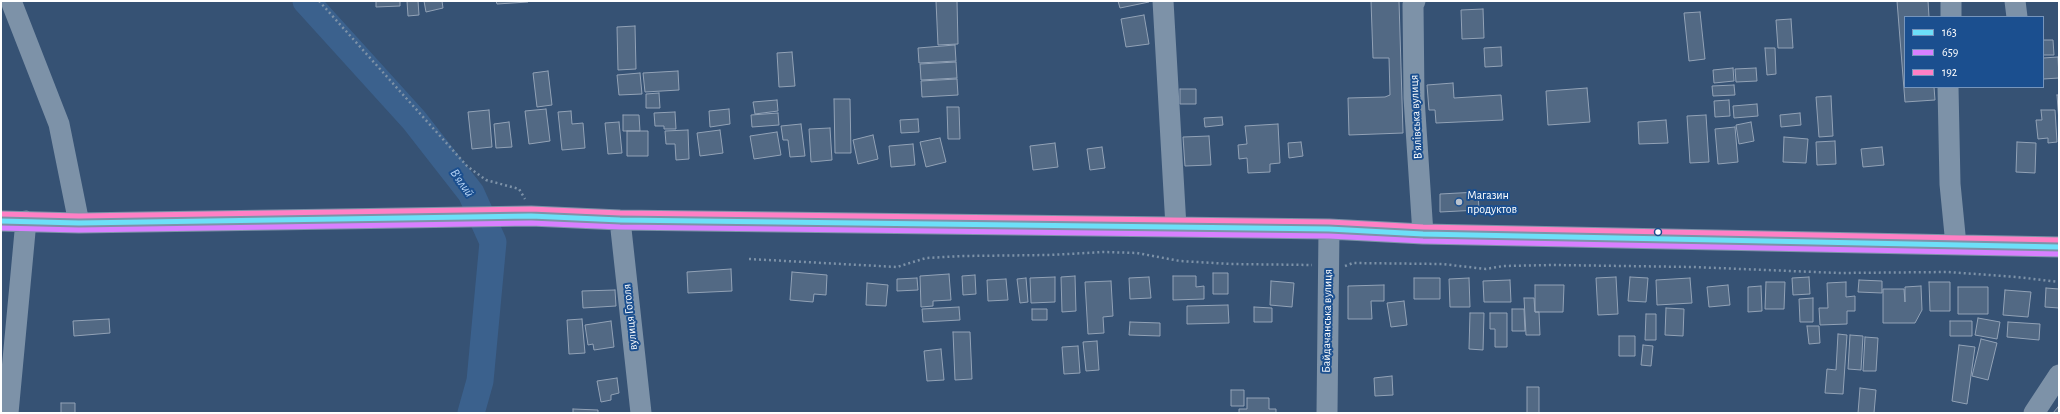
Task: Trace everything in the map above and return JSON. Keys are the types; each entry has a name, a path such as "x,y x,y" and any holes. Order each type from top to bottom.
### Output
{"street":[{"path":"11,1 59,124 79,223"},
{"path":"1163,1 1176,227"},
{"name":"В’ялівська вулиця","path":"1415,1 1413,5 1414,98 1423,234"},
{"path":"1951,1 1951,16"},
{"path":"2015,1 2016,16"},
{"path":"1948,88 1950,184 1956,245"},
{"path":"1,221 79,223 531,216 620,220 1329,229 1423,234 2059,247"},
{"name":"вулиця Гоголя","path":"620,220 641,413"},
{"path":"8,413 26,221"},
{"name":"Байдачанська вулиця","path":"1327,413 1329,229"},
{"path":"2034,413 2059,375"}],"path":[{"path":"319,1 467,166 486,180 519,189 531,216"},
{"path":"749,259 897,267 926,258 963,256 1050,256 1104,252 1137,253 1180,261 1223,264 1313,265 1328,270 1353,264 1442,264 1486,269 1503,266 1553,265 1693,267 1839,273 1948,272 2017,277 2059,282"}],"building":[{"path":"376,1 400,1 400,6 376,7"},
{"path":"407,1 418,1 419,15 408,16"},
{"path":"424,1 442,1 443,8 426,12"},
{"path":"496,1 528,1 528,2 497,4"},
{"path":"936,1 957,1 958,44 938,45"},
{"path":"1118,1 1148,1 1149,2 1120,8"},
{"path":"1371,1 1399,1 1403,133 1349,135 1348,98 1385,97 1390,95 1389,58 1373,58"},
{"path":"1897,1 1928,1 1929,16 1904,16 1904,88 1934,88 1935,100 1905,102"},
{"path":"1483,9 1484,38 1462,39 1461,10"},
{"path":"1700,12 1705,59 1689,61 1684,13"},
{"path":"1144,15 1149,44 1126,47 1121,19"},
{"path":"1791,19 1793,48 1778,48 1776,20"},
{"path":"635,26 636,69 618,70 617,27"},
{"path":"2044,40 2053,40 2054,55 2044,55"},
{"path":"955,45 956,61 919,63 918,48"},
{"path":"1501,47 1502,66 1485,67 1484,48"},
{"path":"1765,48 1775,48 1776,74 1767,75"},
{"path":"792,52 795,86 779,87 777,53"},
{"path":"2058,57 2059,78 2044,79 2044,58"},
{"path":"956,62 957,78 921,80 920,64"},
{"path":"1733,68 1734,81 1714,83 1713,70"},
{"path":"1756,68 1757,81 1736,82 1735,69"},
{"path":"548,71 552,105 537,107 533,73"},
{"path":"678,71 679,90 645,92 643,73"},
{"path":"640,73 642,94 619,95 617,75"},
{"path":"957,79 958,95 922,97 921,81"},
{"path":"1453,83 1454,98 1501,95 1503,120 1436,123 1435,110 1429,110 1427,85"},
{"path":"1734,85 1735,95 1713,96 1712,86"},
{"path":"1587,88 1590,122 1548,125 1546,91"},
{"path":"1180,89 1196,89 1196,104 1180,104"},
{"path":"659,93 660,108 646,108 646,94"},
{"path":"2057,95 2059,95 2059,122"},
{"path":"1831,96 1833,136 1819,137 1816,97"},
{"path":"834,99 850,99 851,153 835,153"},
{"path":"777,100 778,111 755,114 753,102"},
{"path":"1729,100 1730,116 1715,117 1714,101"},
{"path":"1757,104 1758,116 1734,118 1733,106"},
{"path":"947,107 959,107 960,139 948,139"},
{"path":"546,109 550,141 529,144 525,111"},
{"path":"729,109 730,124 710,127 709,111"},
{"path":"489,110 492,147 472,149 468,112"},
{"path":"2041,110 2055,110 2057,142 2048,143 2048,138 2038,139 2036,120 2042,120"},
{"path":"571,111 572,124 583,123 585,148 562,150 558,112"},
{"path":"675,112 676,129 664,129 664,126 655,126 654,113"},
{"path":"778,113 779,125 752,127 751,115"},
{"path":"1800,113 1801,125 1781,127 1780,115"},
{"path":"623,115 639,115 640,131 623,131"},
{"path":"1706,115 1709,162 1690,163 1687,116"},
{"path":"1222,117 1223,125 1205,127 1204,118"},
{"path":"918,119 919,132 901,133 900,120"},
{"path":"1666,120 1668,143 1639,144 1638,122"},
{"path":"509,122 512,147 496,148 494,124"},
{"path":"619,122 622,153 608,154 605,123"},
{"path":"1751,122 1754,141 1739,144 1736,125"},
{"path":"801,124 805,156 790,157 788,140 783,140 781,126"},
{"path":"1278,124 1280,163 1270,164 1270,172 1248,173 1247,158 1239,159 1238,145 1247,144 1245,126"},
{"path":"1735,127 1738,162 1718,164 1715,129"},
{"path":"830,128 832,160 811,162 809,129"},
{"path":"688,130 689,159 676,160 675,144 666,144 665,131"},
{"path":"720,130 723,153 700,156 697,133"},
{"path":"627,131 648,131 648,156 627,156"},
{"path":"777,132 781,155 754,159 750,136"},
{"path":"873,135 878,159 858,164 853,140"},
{"path":"1209,136 1211,165 1185,166 1183,137"},
{"path":"1784,137 1808,139 1806,163 1783,162"},
{"path":"940,138 946,162 926,167 920,142"},
{"path":"1835,141 1836,164 1817,165 1816,142"},
{"path":"1301,142 1303,156 1289,158 1288,143"},
{"path":"2017,142 2036,143 2035,173 2016,172"},
{"path":"1055,143 1058,167 1033,170 1030,146"},
{"path":"913,144 915,165 891,167 889,146"},
{"path":"1102,147 1105,168 1090,170 1087,149"},
{"path":"1882,147 1884,165 1863,167 1861,149"},
{"name":"Магазин продуктов","path":"1478,192 1479,210 1440,212 1440,194"},
{"path":"731,269 732,291 688,293 687,272"},
{"path":"792,272 827,275 826,295 814,294 813,302 790,300"},
{"path":"1213,273 1228,273 1228,294 1213,294"},
{"path":"949,274 951,300 933,301 933,306 921,307 920,276"},
{"path":"975,275 976,294 963,295 962,276"},
{"path":"1075,276 1076,311 1062,312 1061,277"},
{"path":"1173,276 1196,276 1196,287 1204,286 1204,299 1173,300"},
{"path":"1055,277 1055,302 1031,303 1030,278"},
{"path":"1149,277 1151,298 1130,299 1129,278"},
{"path":"1616,277 1618,314 1598,315 1596,278"},
{"path":"1630,277 1648,278 1646,302 1628,301"},
{"path":"1809,277 1810,294 1793,295 1792,278"},
{"path":"917,278 918,290 897,291 897,279"},
{"path":"1026,278 1028,302 1020,303 1017,279"},
{"path":"1414,278 1440,278 1440,299 1414,299"},
{"path":"1469,278 1470,307 1450,307 1449,279"},
{"path":"1690,278 1692,303 1657,305 1656,280"},
{"path":"1006,279 1008,300 988,301 987,280"},
{"path":"1510,280 1511,302 1484,302 1483,281"},
{"path":"1859,280 1882,281 1882,293 1858,292"},
{"path":"1111,281 1113,316 1103,317 1104,333 1088,334 1085,282"},
{"path":"1271,281 1294,283 1292,307 1270,305"},
{"path":"1766,282 1785,282 1784,309 1765,309"},
{"path":"1846,282 1846,297 1855,296 1855,311 1847,311 1847,324 1820,325 1819,308 1828,308 1827,283"},
{"path":"1929,282 1950,282 1950,311 1930,311"},
{"path":"867,283 888,285 886,306 866,305"},
{"path":"1384,285 1384,301 1371,301 1372,319 1348,319 1348,286"},
{"path":"1535,285 1564,285 1563,312 1535,312"},
{"path":"1728,285 1730,305 1709,307 1707,287"},
{"path":"1761,286 1762,311 1748,312 1748,287"},
{"path":"1921,286 1922,310 1915,323 1883,323 1883,289 1904,289 1905,302 1905,287"},
{"path":"1958,287 1988,287 1988,314 1958,314"},
{"path":"2046,288 2059,289 2059,308 2045,307"},
{"path":"615,290 616,306 583,308 582,291"},
{"path":"2005,290 2031,292 2028,317 2003,315"},
{"path":"1524,298 1534,298 1535,312 1539,312 1540,335 1526,335"},
{"path":"1813,298 1813,322 1800,322 1799,299"},
{"path":"1404,301 1407,325 1391,327 1387,303"},
{"path":"1228,305 1229,323 1187,324 1187,306"},
{"path":"959,307 960,320 923,322 922,309"},
{"path":"1254,307 1272,308 1272,322 1254,322"},
{"path":"1666,308 1684,309 1683,336 1665,335"},
{"path":"1032,309 1047,309 1047,320 1032,320"},
{"path":"1512,309 1524,309 1525,331 1512,331"},
{"path":"1470,313 1484,313 1483,350 1469,349"},
{"path":"1490,313 1507,313 1507,347 1495,347 1495,329 1490,329"},
{"path":"1646,314 1656,314 1656,340 1645,340"},
{"path":"1978,318 2000,322 1997,339 1975,335"},
{"path":"109,319 110,333 74,336 73,321"},
{"path":"582,319 585,353 569,354 567,320"},
{"path":"611,321 614,347 594,350 593,344 588,345 585,325"},
{"path":"1950,321 1972,321 1972,336 1950,336"},
{"path":"1130,322 1160,323 1160,336 1129,335"},
{"path":"2008,322 2040,324 2039,340 2007,337"},
{"path":"1807,326 1819,326 1820,343 1809,344"},
{"path":"953,332 970,332 972,379 955,380"},
{"path":"1838,334 1847,335 1843,394 1825,393 1827,369 1836,370"},
{"path":"1850,335 1863,336 1861,370 1848,369"},
{"path":"1619,336 1635,336 1635,356 1619,356"},
{"path":"1865,337 1878,338 1876,371 1863,371"},
{"path":"1981,339 1997,343 1988,380 1972,376"},
{"path":"1097,341 1099,370 1086,371 1083,342"},
{"path":"1643,345 1653,346 1651,366 1641,365"},
{"path":"1959,345 1975,347 1967,404 1952,401"},
{"path":"1078,346 1080,373 1064,374 1062,347"},
{"path":"941,349 944,380 927,381 924,351"},
{"path":"1392,376 1393,395 1375,396 1374,378"},
{"path":"617,378 619,393 611,395 611,400 601,402 597,381"},
{"path":"1527,387 1539,387 1539,413 1527,413"},
{"path":"1860,388 1876,390 1874,413 1858,413"},
{"path":"1231,390 1244,390 1244,406 1231,406"},
{"path":"1247,398 1269,398 1269,409 1276,409 1276,413 1239,413 1239,409 1247,409"},
{"path":"61,403 75,403 75,413 61,413"},
{"path":"2058,407 2059,413 2053,413"},
{"path":"573,409 598,410 598,413 573,413"}],"waterway":[{"name":"В'ялий","path":"306,1 414,120 471,193 493,242 480,381 471,413"}],"transit line":[{"name":"192","path":"1,214 79,216 531,209 620,213 1329,222 1423,227 2059,240"},
{"name":"163","path":"1,221 79,223 531,216 620,220 1329,229 1423,234 2059,247"},
{"name":"659","path":"1,228 79,230 531,223 620,227 1329,236 1423,241 2059,254"}],"place":[{"name":"Магазин продуктов","path":"1459,202"}]}
